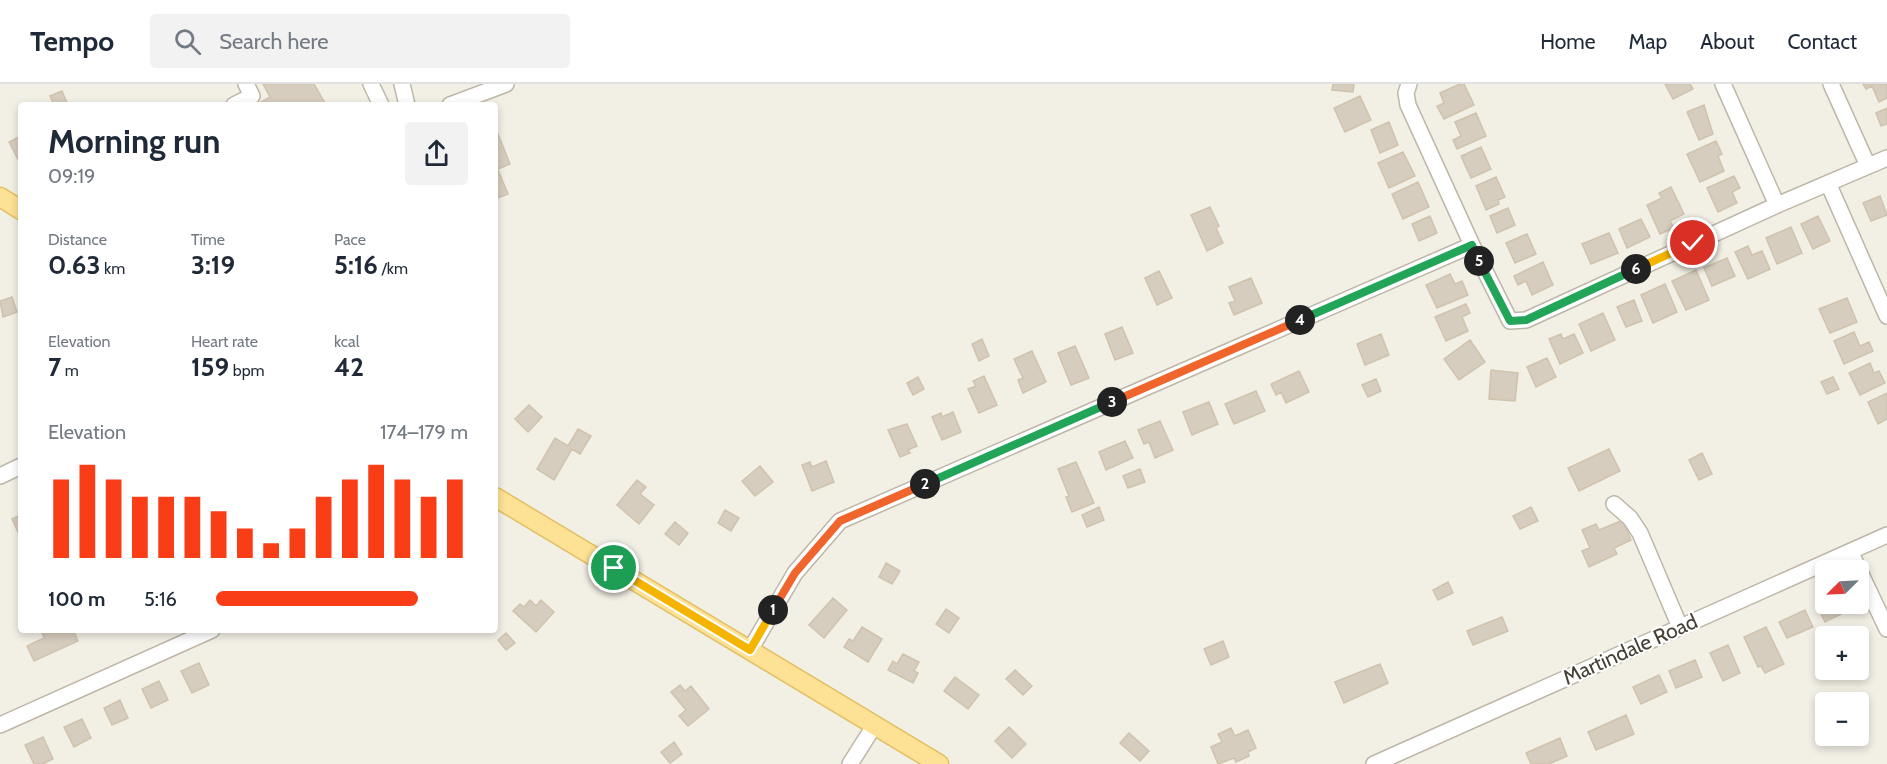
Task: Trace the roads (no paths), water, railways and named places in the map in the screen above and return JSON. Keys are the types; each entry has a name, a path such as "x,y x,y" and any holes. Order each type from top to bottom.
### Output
{"main road":[{"path":"0,198 18,208"},
{"path":"498,501 939,764"}],"street":[{"path":"240,102 252,96 246,84"},
{"path":"371,84 380,102"},
{"path":"402,84 406,102"},
{"path":"458,102 506,84"},
{"path":"1409,84 1406,93 1408,105 1472,245 1510,321 1526,320 1777,204 1887,158"},
{"path":"1723,84 1777,204"},
{"path":"1831,84 1868,166"},
{"path":"1828,183 1887,315"},
{"path":"750,650 795,573 840,521 1472,245"},
{"path":"0,476 18,467"},
{"path":"1614,504 1630,518 1640,533 1680,627"},
{"name":"Martindale Road","path":"1374,764 1887,535"},
{"path":"1851,553 1887,629"},
{"path":"0,725 205,633"},
{"path":"850,764 874,726"}]}
